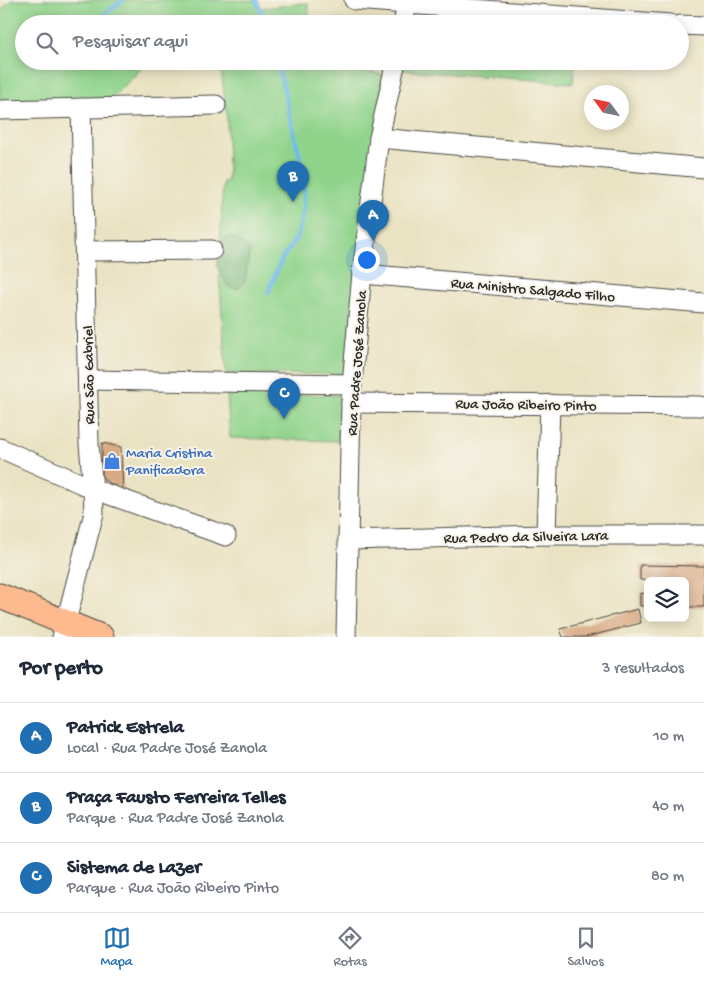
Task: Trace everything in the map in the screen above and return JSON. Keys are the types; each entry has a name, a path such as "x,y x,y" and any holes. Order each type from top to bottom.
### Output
{"main road":[{"path":"0,596 64,630 101,637"}],"street":[{"path":"354,0 552,15"},
{"path":"406,15 408,4"},
{"path":"689,25 704,26"},
{"name":"Rua Padre José Zanola","path":"346,637 351,394 362,273 379,138 394,70"},
{"path":"0,110 216,106"},
{"name":"Rua São Gabriel","path":"64,630 94,514 89,444 81,108"},
{"path":"379,138 704,168"},
{"path":"85,251 212,250"},
{"name":"Rua Ministro Salgado Filho","path":"362,273 704,303"},
{"name":"Rua João Ribeiro Pinto","path":"88,380 550,404 701,406"},
{"path":"546,535 550,404"},
{"path":"0,448 93,489 226,536"},
{"name":"Rua Pedro da Silveira Lara","path":"348,540 546,535 704,535"}],"green space":[{"path":"11,0 256,0 261,8 308,3 309,15 15,15 15,70 140,70 112,98 0,102 0,11"},
{"path":"221,70 359,70 384,75 345,372 341,374 226,374 219,272 223,182 228,181 227,118"},
{"path":"402,70 574,70 573,83"},
{"path":"229,235 250,249 245,282 238,289 228,287 217,265 223,241"},
{"path":"227,394 337,395 340,399 338,441 230,438"}],"building":[{"name":"Maria Cristina Panificadora","path":"102,443 121,447 123,490 105,480 102,476"},
{"path":"640,565 704,566 704,607 689,607 689,577 644,577 644,580 640,580"},
{"path":"640,593 644,594 644,606 640,606"},
{"path":"638,609 641,623 586,637 563,637 560,629"}],"waterway":[{"path":"104,15 123,0"},
{"path":"256,0 263,15"},
{"path":"268,292 282,259 297,237 304,209 304,172 279,70"}],"place":[{"name":"Praça Fausto Ferreira Telles","path":"293,202"},
{"name":"Patrick Estrela","path":"373,241"},
{"name":"Sistema de Lazer","path":"284,419"},
{"name":"Maria Cristina Panificadora","path":"112,461"}]}
